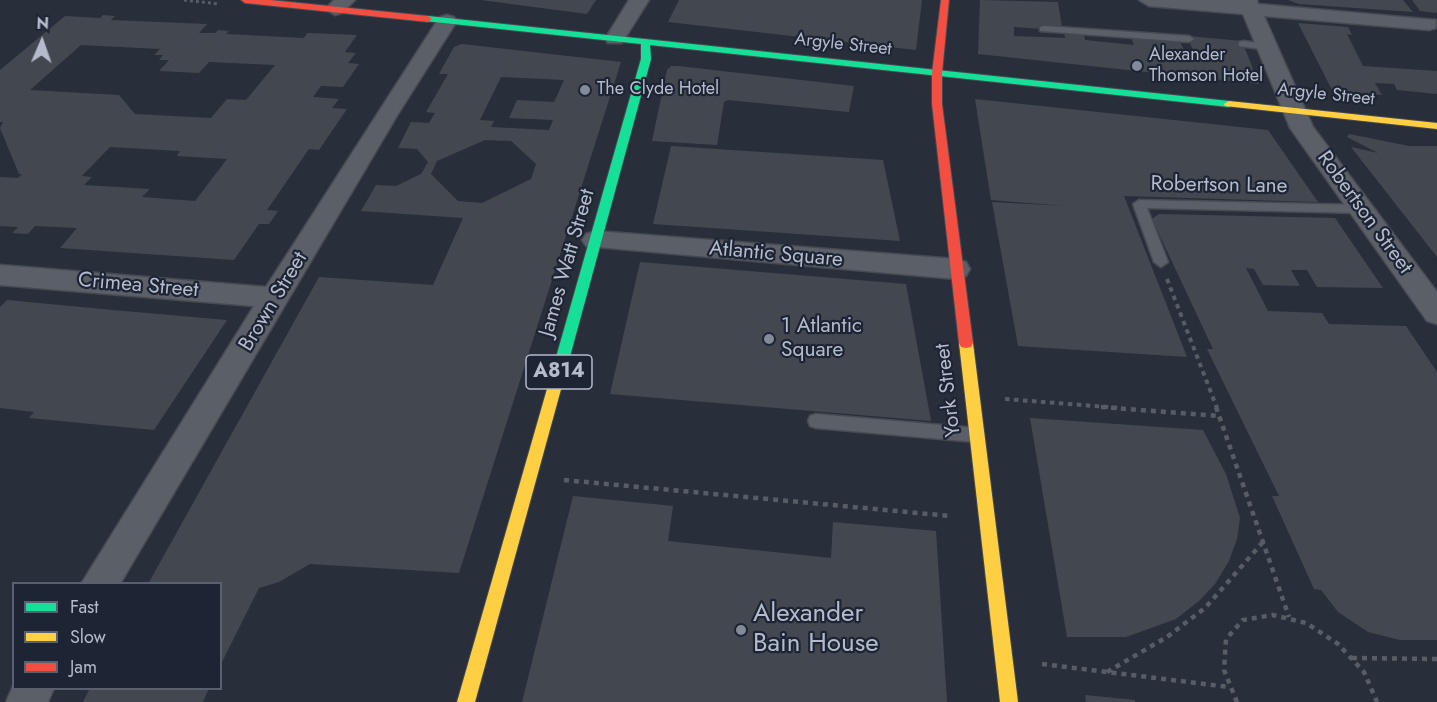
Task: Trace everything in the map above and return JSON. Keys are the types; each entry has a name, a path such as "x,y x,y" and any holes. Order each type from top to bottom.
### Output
{"street":[{"name":"Argyle Street","path":"245,0 340,5 447,21 1437,126"},
{"path":"615,39 639,0"},
{"name":"York Street","path":"945,0 936,73 937,104 1009,702"},
{"path":"1149,0 1249,4 1429,24"},
{"name":"Robertson Street","path":"1249,4 1302,128 1437,313"},
{"name":"Brown Street","path":"100,582 277,298 387,114 447,21"},
{"name":"James Watt Street","path":"466,702 646,59 645,42"},
{"name":"Atlantic Square","path":"596,240 956,269"},
{"name":"Crimea Street","path":"0,275 277,298"}],"lane":[{"path":"1044,29 1189,39"},
{"path":"1243,44 1268,47"},
{"name":"Robertson Lane","path":"1161,261 1139,204 1361,209"},
{"path":"816,421 976,435"}],"path":[{"path":"1161,261 1220,416 1289,617"},
{"path":"971,396 1220,416"},
{"path":"530,477 986,519"},
{"path":"1107,672 1167,637 1205,608 1263,542"},
{"path":"1237,702 1224,670 1223,653 1226,639 1233,628 1243,620 1257,616 1289,617 1323,632 1353,658 1372,688 1377,702"},
{"path":"1353,658 1437,659"},
{"path":"1004,660 1229,687"}],"building":[{"path":"481,0 596,0 587,14"},
{"path":"679,0 922,0 916,50 668,22"},
{"path":"980,0 1058,2 1062,27 1040,25 1041,29 1014,27 1014,36 1065,38 1064,33 1084,35 1085,40 1134,45 1131,37 1180,42 1184,50 1193,51 1188,36 1242,41 1259,84 978,54"},
{"path":"1288,0 1403,0 1413,12 1299,4"},
{"path":"1412,0 1437,0 1437,13 1420,11"},
{"path":"103,15 115,16 111,20 207,24 199,33 215,33 218,30 229,31 226,34 304,38 307,33 357,35 345,52 356,53 348,63 359,64 343,87 321,86 313,97 339,99 332,108 347,109 319,150 309,149 267,210 278,211 269,224 259,224 234,260 60,248 77,228 35,226 28,234 12,233 18,227 0,226 0,177 18,178 22,174 19,174 0,128 3,122 0,122 0,70 65,16 100,18","holes":["81,45 160,49 154,55 163,55 159,60 169,60 159,71 199,73 209,62 275,65 246,100 227,99 211,118 135,114 119,95 30,90","110,147 180,151 177,156 227,159 195,201 142,197 150,189 84,185 92,177 82,176"]},
{"path":"1298,23 1348,27 1352,35 1347,34 1363,66 1437,71 1437,94 1397,90 1394,84 1375,83 1382,95 1332,90"},
{"path":"462,44 621,62 459,573 310,564 279,582 259,588 222,662 222,582 149,582 319,277 433,285 463,218 361,211 376,185 396,186 421,174 428,162 417,149 398,148 411,122 429,123 435,113 426,112 448,74 439,74 454,47","holes":["501,77 564,80 554,102 517,100 509,118 553,120 549,130 491,127 494,121 480,120","485,140 511,141 536,164 531,179 482,203 458,201 431,174 437,161"]},
{"path":"671,66 854,86 849,112 728,100 724,102 717,145 652,141 667,70"},
{"path":"975,99 1268,130 1318,202 1124,196 1187,357 1018,346 992,202 1065,206 991,200"},
{"path":"1349,134 1409,146 1437,146 1437,257 1351,147 1378,153 1347,137"},
{"path":"671,146 883,160 900,241 653,224"},
{"path":"1159,214 1335,218 1383,288 1317,287 1307,270 1291,270 1300,286 1263,285 1254,269 1246,268 1268,311 1322,313 1329,324 1406,326 1437,372 1437,640 1400,640 1368,632 1338,612 1321,590 1314,589 1272,496 1279,496 1207,349 1213,349 1152,219"},
{"name":"1 Atlantic Square","path":"640,262 906,284 931,421 610,394"},
{"path":"7,300 227,320 154,430 29,418 34,412 0,408 0,307"},
{"path":"1030,418 1203,430 1226,474 1240,518 1237,539 1229,561 1215,584 1199,601 1176,619 1126,637 1067,637"},
{"name":"Alexander Bain House","path":"573,496 673,506 668,541 831,558 833,522 936,531 947,702 522,702"},
{"path":"89,690 208,690 203,702 83,702"},
{"path":"1085,695 1135,700 1135,702 1086,702"}],"traffic: fast":[{"path":"428,19 645,42 646,59 556,382"},
{"path":"645,42 1229,104"}],"traffic: slow":[{"path":"1229,104 1437,126"},
{"path":"966,343 1009,702"},
{"path":"466,702 556,382"}],"traffic: jam":[{"path":"245,0 428,19"},
{"path":"945,0 937,73 937,104 966,343"}],"place":[{"name":"Alexander Thomson Hotel","path":"1137,66"},
{"name":"The Clyde Hotel","path":"585,90"},
{"name":"1 Atlantic Square","path":"769,339"},
{"name":"Alexander Bain House","path":"741,630"}]}
